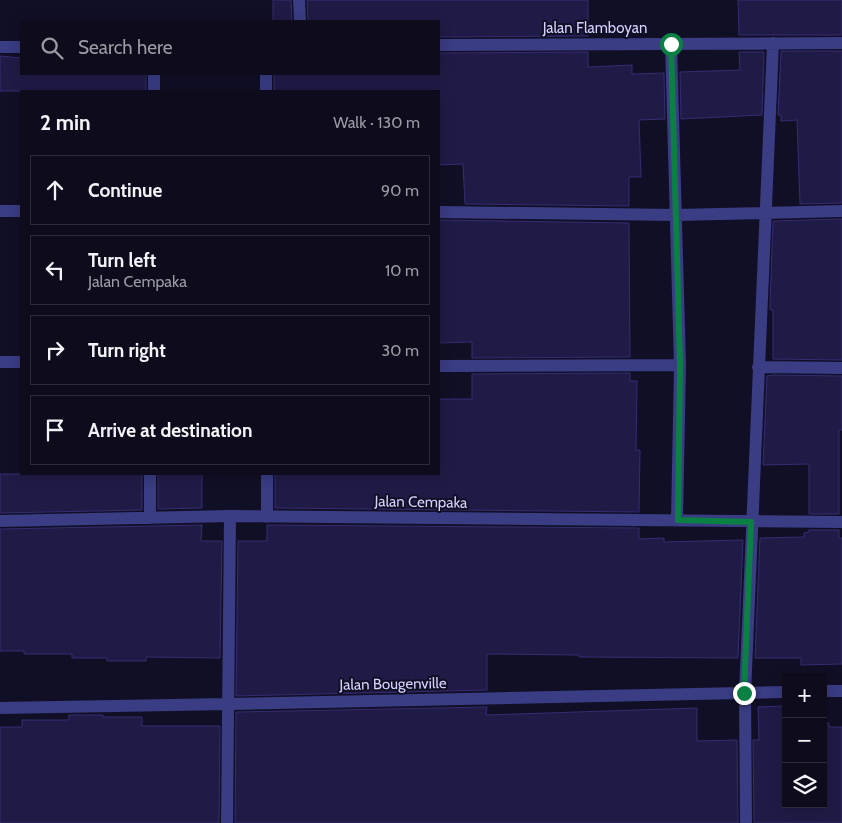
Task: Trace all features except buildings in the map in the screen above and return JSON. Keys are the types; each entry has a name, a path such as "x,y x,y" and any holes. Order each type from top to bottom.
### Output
{"street":[{"path":"300,0 300,20"},
{"path":"746,823 744,693 773,43"},
{"name":"Jalan Flamboyan","path":"440,45 842,43"},
{"path":"671,44 680,365 678,520"},
{"path":"0,47 20,47"},
{"path":"154,75 154,90"},
{"path":"266,75 266,90"},
{"path":"0,210 20,210"},
{"path":"440,212 676,215 842,211"},
{"path":"0,362 20,362"},
{"path":"440,366 680,365"},
{"path":"758,366 842,368"},
{"path":"150,475 150,518"},
{"path":"267,475 267,517"},
{"path":"227,823 230,516"},
{"name":"Jalan Cempaka","path":"0,521 230,516 842,522"},
{"path":"827,691 842,691"},
{"name":"Jalan Bougenville","path":"0,708 782,692"}],"route":[{"path":"671,44 680,365 678,520 751,522 744,693"}]}
